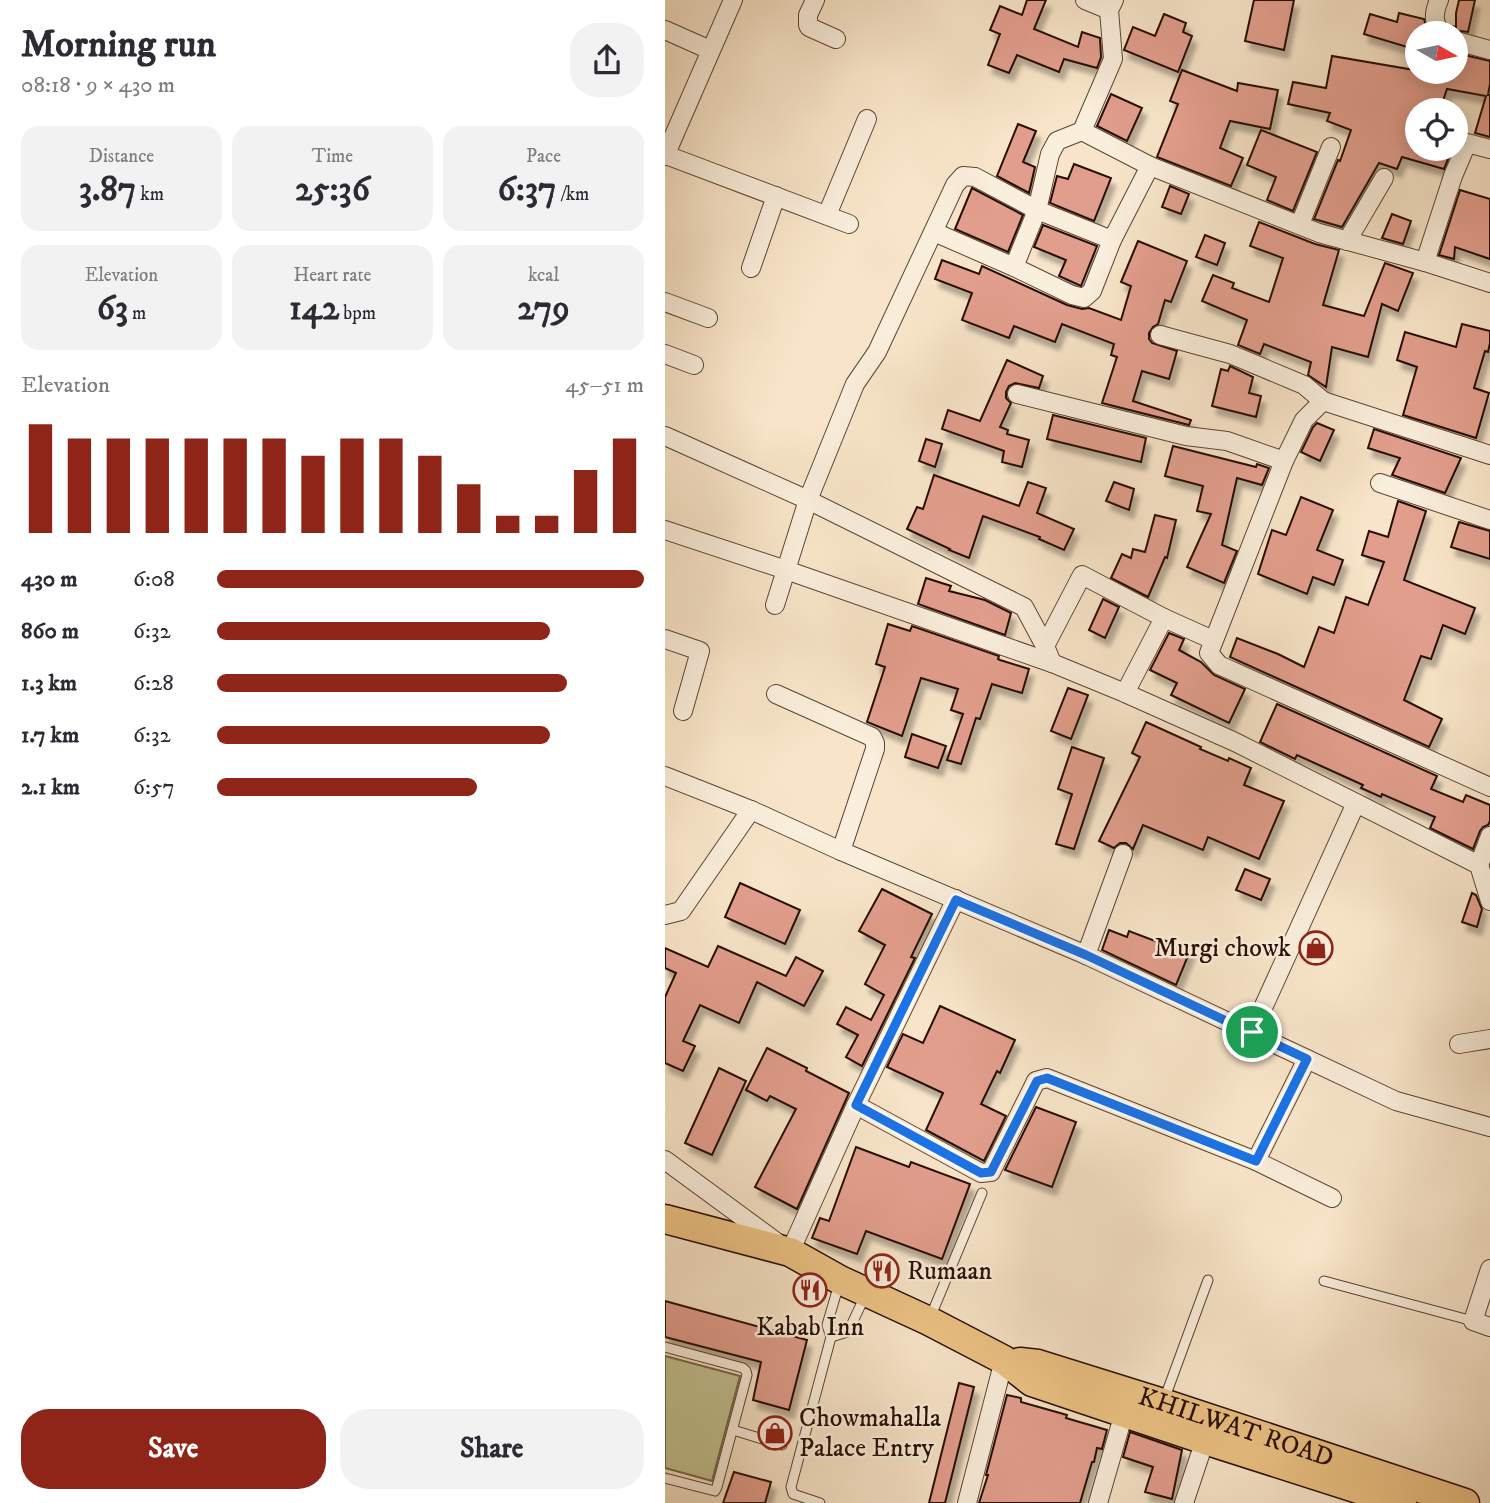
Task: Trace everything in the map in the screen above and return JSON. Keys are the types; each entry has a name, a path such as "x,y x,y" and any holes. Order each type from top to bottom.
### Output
{"main road":[{"name":"KHILWAT ROAD","path":"665,1219 790,1252 840,1280 929,1321 1004,1360 1032,1382 1124,1413 1159,1413 1205,1440 1402,1503"},
{"name":"KHILWAT ROAD","path":"1004,1360 1038,1364 1159,1413 1465,1503"}],"street":[{"path":"733,0 665,155 849,224"},
{"path":"815,0 808,15 808,25 836,39"},
{"path":"1014,267 1037,210 1050,154 1057,141 1082,131 1113,59 1111,5 1085,0"},
{"path":"1435,21 1439,0"},
{"path":"665,30 710,50"},
{"path":"1468,44 1490,50"},
{"path":"827,215 867,119"},
{"path":"1082,131 1150,166 1319,233 1425,262 1490,284"},
{"path":"1425,262 1453,176 1467,144 1490,149"},
{"path":"1300,224 1331,147"},
{"path":"934,232 1084,298 1092,291 1112,240 1150,166"},
{"path":"775,606 809,500 855,384 877,352 955,185 963,176 975,177 1037,210 1112,240"},
{"path":"1347,241 1384,178"},
{"path":"751,268 776,196"},
{"path":"665,302 708,318"},
{"path":"1160,335 1230,354 1304,385 1323,401 1490,455"},
{"path":"665,354 694,365"},
{"path":"1017,394 1186,436 1227,441 1284,461"},
{"path":"1323,401 1304,420 1284,461 1209,653 1219,665 1490,787"},
{"path":"665,436 809,500 1024,607 1052,663"},
{"path":"1380,483 1490,520"},
{"path":"665,530 1052,663 1125,693 1235,741 1479,866"},
{"path":"1045,646 1081,575 1213,640"},
{"path":"1125,693 1164,618"},
{"path":"665,639 700,651 683,711"},
{"path":"776,694 872,737 875,743 841,851"},
{"path":"665,776 751,810 1086,955 1396,1101 1490,1127"},
{"path":"1252,1032 1356,803"},
{"path":"665,915 681,911 751,810"},
{"path":"1490,836 1479,866 1490,901"},
{"path":"1086,955 1123,854"},
{"path":"665,1160 790,1252 856,1105 956,900"},
{"path":"1459,1044 1490,1039"},
{"path":"1256,1161 1307,1059"},
{"path":"856,1105 981,1173 986,1173 991,1172 1037,1081 1047,1078 1256,1161 1332,1198"},
{"path":"1482,1324 1490,1269"},
{"path":"967,1503 1004,1360"},
{"path":"1098,1503 1124,1413"},
{"path":"1184,1503 1205,1440"}],"lane":[{"path":"929,1321 982,1193"},
{"path":"820,1503 793,1494 791,1487 831,1337 827,1325 840,1280"},
{"path":"1159,1413 1208,1280"},
{"path":"1324,1281 1482,1324"},
{"path":"831,1337 848,1332 867,1292"},
{"path":"665,1347 743,1368 747,1375 715,1491 665,1479"},
{"path":"733,1430 782,1445"}],"green space":[{"path":"665,1356 740,1376 712,1481 665,1468"}],"building":[{"path":"1027,0 1046,0 1034,29 1078,47 1082,32 1100,38 1101,57 1097,68 1064,59 1059,72 1017,55 1009,73 988,65 1000,34 990,30 1000,6 1022,15"},
{"path":"1254,0 1294,0 1284,50 1245,41"},
{"path":"1459,0 1475,0 1468,32 1468,21 1456,21"},
{"path":"1399,13 1425,21 1405,21 1405,46 1364,34 1370,14 1397,22"},
{"path":"1164,14 1186,23 1183,32 1192,36 1178,72 1124,50 1133,27 1155,36"},
{"path":"1332,56 1405,68 1405,84 1468,84 1468,56 1490,61 1490,137 1475,133 1486,96 1447,89 1444,98 1405,98 1405,158 1402,157 1397,169 1379,163 1342,227 1314,219 1351,130 1327,121 1330,113 1288,104 1293,82 1326,88"},
{"path":"1182,70 1237,91 1238,83 1278,90 1270,129 1230,121 1220,148 1243,158 1231,186 1157,157 1178,104 1170,101"},
{"path":"1111,94 1142,108 1127,141 1097,126"},
{"path":"1018,124 1036,131 1023,162 1035,167 1029,193 997,176"},
{"path":"1261,130 1317,152 1293,211 1267,200 1276,177 1247,165"},
{"path":"1416,161 1447,161 1444,169"},
{"path":"1074,164 1111,178 1094,221 1050,203 1057,176 1068,179"},
{"path":"1170,186 1189,194 1181,214 1162,207"},
{"path":"972,188 1023,215 1008,252 955,229"},
{"path":"1460,190 1490,199 1490,259 1455,247 1454,259 1439,255"},
{"path":"1392,214 1411,221 1403,244 1382,238"},
{"path":"1259,222 1315,244 1339,250 1323,305 1364,316 1385,263 1413,273 1398,311 1382,304 1368,357 1332,347 1326,387 1308,375 1311,362 1264,344 1260,354 1238,345 1247,320 1202,301 1213,275 1234,283 1232,288 1269,302 1283,258 1250,246"},
{"path":"1043,225 1097,246 1081,286 1059,276 1066,260 1034,247"},
{"path":"1205,235 1225,243 1217,265 1196,257"},
{"path":"1138,241 1187,261 1171,302 1165,300 1158,324 1149,333 1152,343 1177,351 1169,379 1142,371 1133,401 1191,420 1189,425 1102,403 1117,357 1111,355 1114,344 1062,324 1055,342 1014,326 1009,338 962,320 972,293 935,279 942,260 979,274 982,266 1067,305 1089,308 1121,320 1131,286 1121,282"},
{"path":"1462,324 1490,331 1488,352 1485,351 1474,388 1489,393 1476,438 1403,415 1417,367 1397,360 1405,332 1456,347"},
{"path":"1007,360 1043,376 1039,388 1015,383 1009,386 1006,392 1006,398 1011,403 1000,427 1008,430 1007,434 1029,440 1022,467 1002,462 1004,451 942,429 948,410 980,421"},
{"path":"1230,366 1253,377 1249,393 1261,396 1256,417 1212,406 1221,369 1228,371"},
{"path":"1053,415 1146,438 1141,462 1047,439"},
{"path":"1317,423 1334,430 1320,461 1301,452"},
{"path":"1374,429 1461,458 1445,493 1392,475 1400,458 1368,448"},
{"path":"926,439 942,444 935,467 919,461"},
{"path":"1173,446 1269,468 1262,485 1237,478 1222,545 1237,551 1224,583 1187,567 1211,514 1197,511 1203,486 1165,476"},
{"path":"934,475 1019,506 1028,482 1046,488 1037,513 1074,529 1064,550 1039,539 1040,537 983,516 969,558 907,529 917,507 923,509"},
{"path":"1114,482 1134,489 1129,510 1106,501"},
{"path":"1301,497 1333,510 1317,550 1343,560 1334,585 1313,577 1307,594 1258,574 1272,530 1286,535"},
{"path":"1398,501 1426,511 1404,580 1475,608 1465,634 1443,625 1431,659 1421,656 1404,700 1442,719 1429,747 1230,657 1237,638 1304,667 1319,627 1334,633 1346,597 1368,605 1384,562 1362,555 1369,531 1388,537"},
{"path":"1155,515 1176,520 1167,558 1165,557 1148,597 1111,578 1122,554 1131,558 1133,549 1145,552"},
{"path":"1459,522 1490,531 1490,559 1451,547"},
{"path":"926,578 951,586 949,591 985,600 1011,613 1005,635 918,604"},
{"path":"1103,599 1119,607 1105,638 1089,630"},
{"path":"888,624 910,631 912,626 1029,669 1022,693 992,684 980,719 976,718 961,764 947,760 963,714 951,710 958,689 921,678 902,736 867,722 885,667 876,664"},
{"path":"1169,633 1184,639 1179,650 1201,662 1214,675 1245,689 1229,723 1171,695 1177,683 1150,670"},
{"path":"1068,688 1088,695 1071,739 1051,731"},
{"path":"1277,704 1437,776 1431,789 1463,802 1466,795 1490,805 1490,821 1480,831 1473,849 1430,828 1435,817 1382,794 1381,797 1361,788 1363,785 1297,755 1295,759 1260,742"},
{"path":"1146,722 1201,747 1200,749 1251,768 1244,785 1284,801 1259,859 1208,837 1203,850 1143,825 1133,849 1126,843 1120,843 1114,848 1099,841 1140,757 1132,753"},
{"path":"912,734 946,746 938,768 905,757"},
{"path":"1072,747 1104,758 1074,849 1056,844 1072,794 1058,789"},
{"path":"1245,869 1270,879 1261,900 1236,890"},
{"path":"740,883 800,910 785,944 725,917"},
{"path":"882,889 932,914 911,957 915,958 862,1066 846,1057 858,1035 837,1024 846,1007 871,1020 884,995 865,984 885,945 859,931"},
{"path":"1472,893 1476,895 1482,909 1477,927 1462,922"},
{"path":"1109,930 1127,937 1129,931 1155,941 1157,937 1190,951 1176,985 1102,950"},
{"path":"718,946 786,976 796,957 823,971 804,1006 757,982 739,1023 700,1005 683,1041 695,1046 683,1071 665,1063 665,997 676,973 665,968 665,948 708,967"},
{"path":"940,1006 1015,1040 1000,1073 997,1071 981,1104 1006,1116 984,1161 926,1130 943,1093 887,1067 903,1034 923,1043"},
{"path":"767,1048 849,1093 797,1209 755,1187 796,1109 770,1096 767,1101 746,1090"},
{"path":"719,1068 746,1081 712,1155 685,1143"},
{"path":"1036,1107 1076,1122 1052,1187 1005,1170"},
{"path":"856,1147 909,1167 911,1162 970,1184 942,1259 866,1231 857,1254 812,1238 820,1218 829,1221"},
{"path":"665,1301 807,1340 789,1410 753,1400 761,1362 665,1337"},
{"path":"959,1383 974,1387 945,1503 929,1503"},
{"path":"1007,1395 1021,1398 1021,1402 1067,1415 1066,1418 1107,1430 1102,1449 1097,1448 1080,1503 979,1503"},
{"path":"1130,1432 1182,1450 1172,1499 1145,1492 1153,1467 1123,1457"},
{"path":"734,1472 771,1482 765,1503 723,1503"}],"place":[{"name":"Murgi chowk","path":"1316,948"},
{"name":"Rumaan","path":"882,1271"},
{"name":"Kabab Inn","path":"810,1290"},
{"name":"Chowmahalla Palace Entry","path":"775,1433"}],"route":[{"path":"956,900 1086,955 1252,1032 1307,1059 1256,1161 1047,1078 1037,1081 991,1172 986,1173 981,1173 856,1105 956,900"}]}
